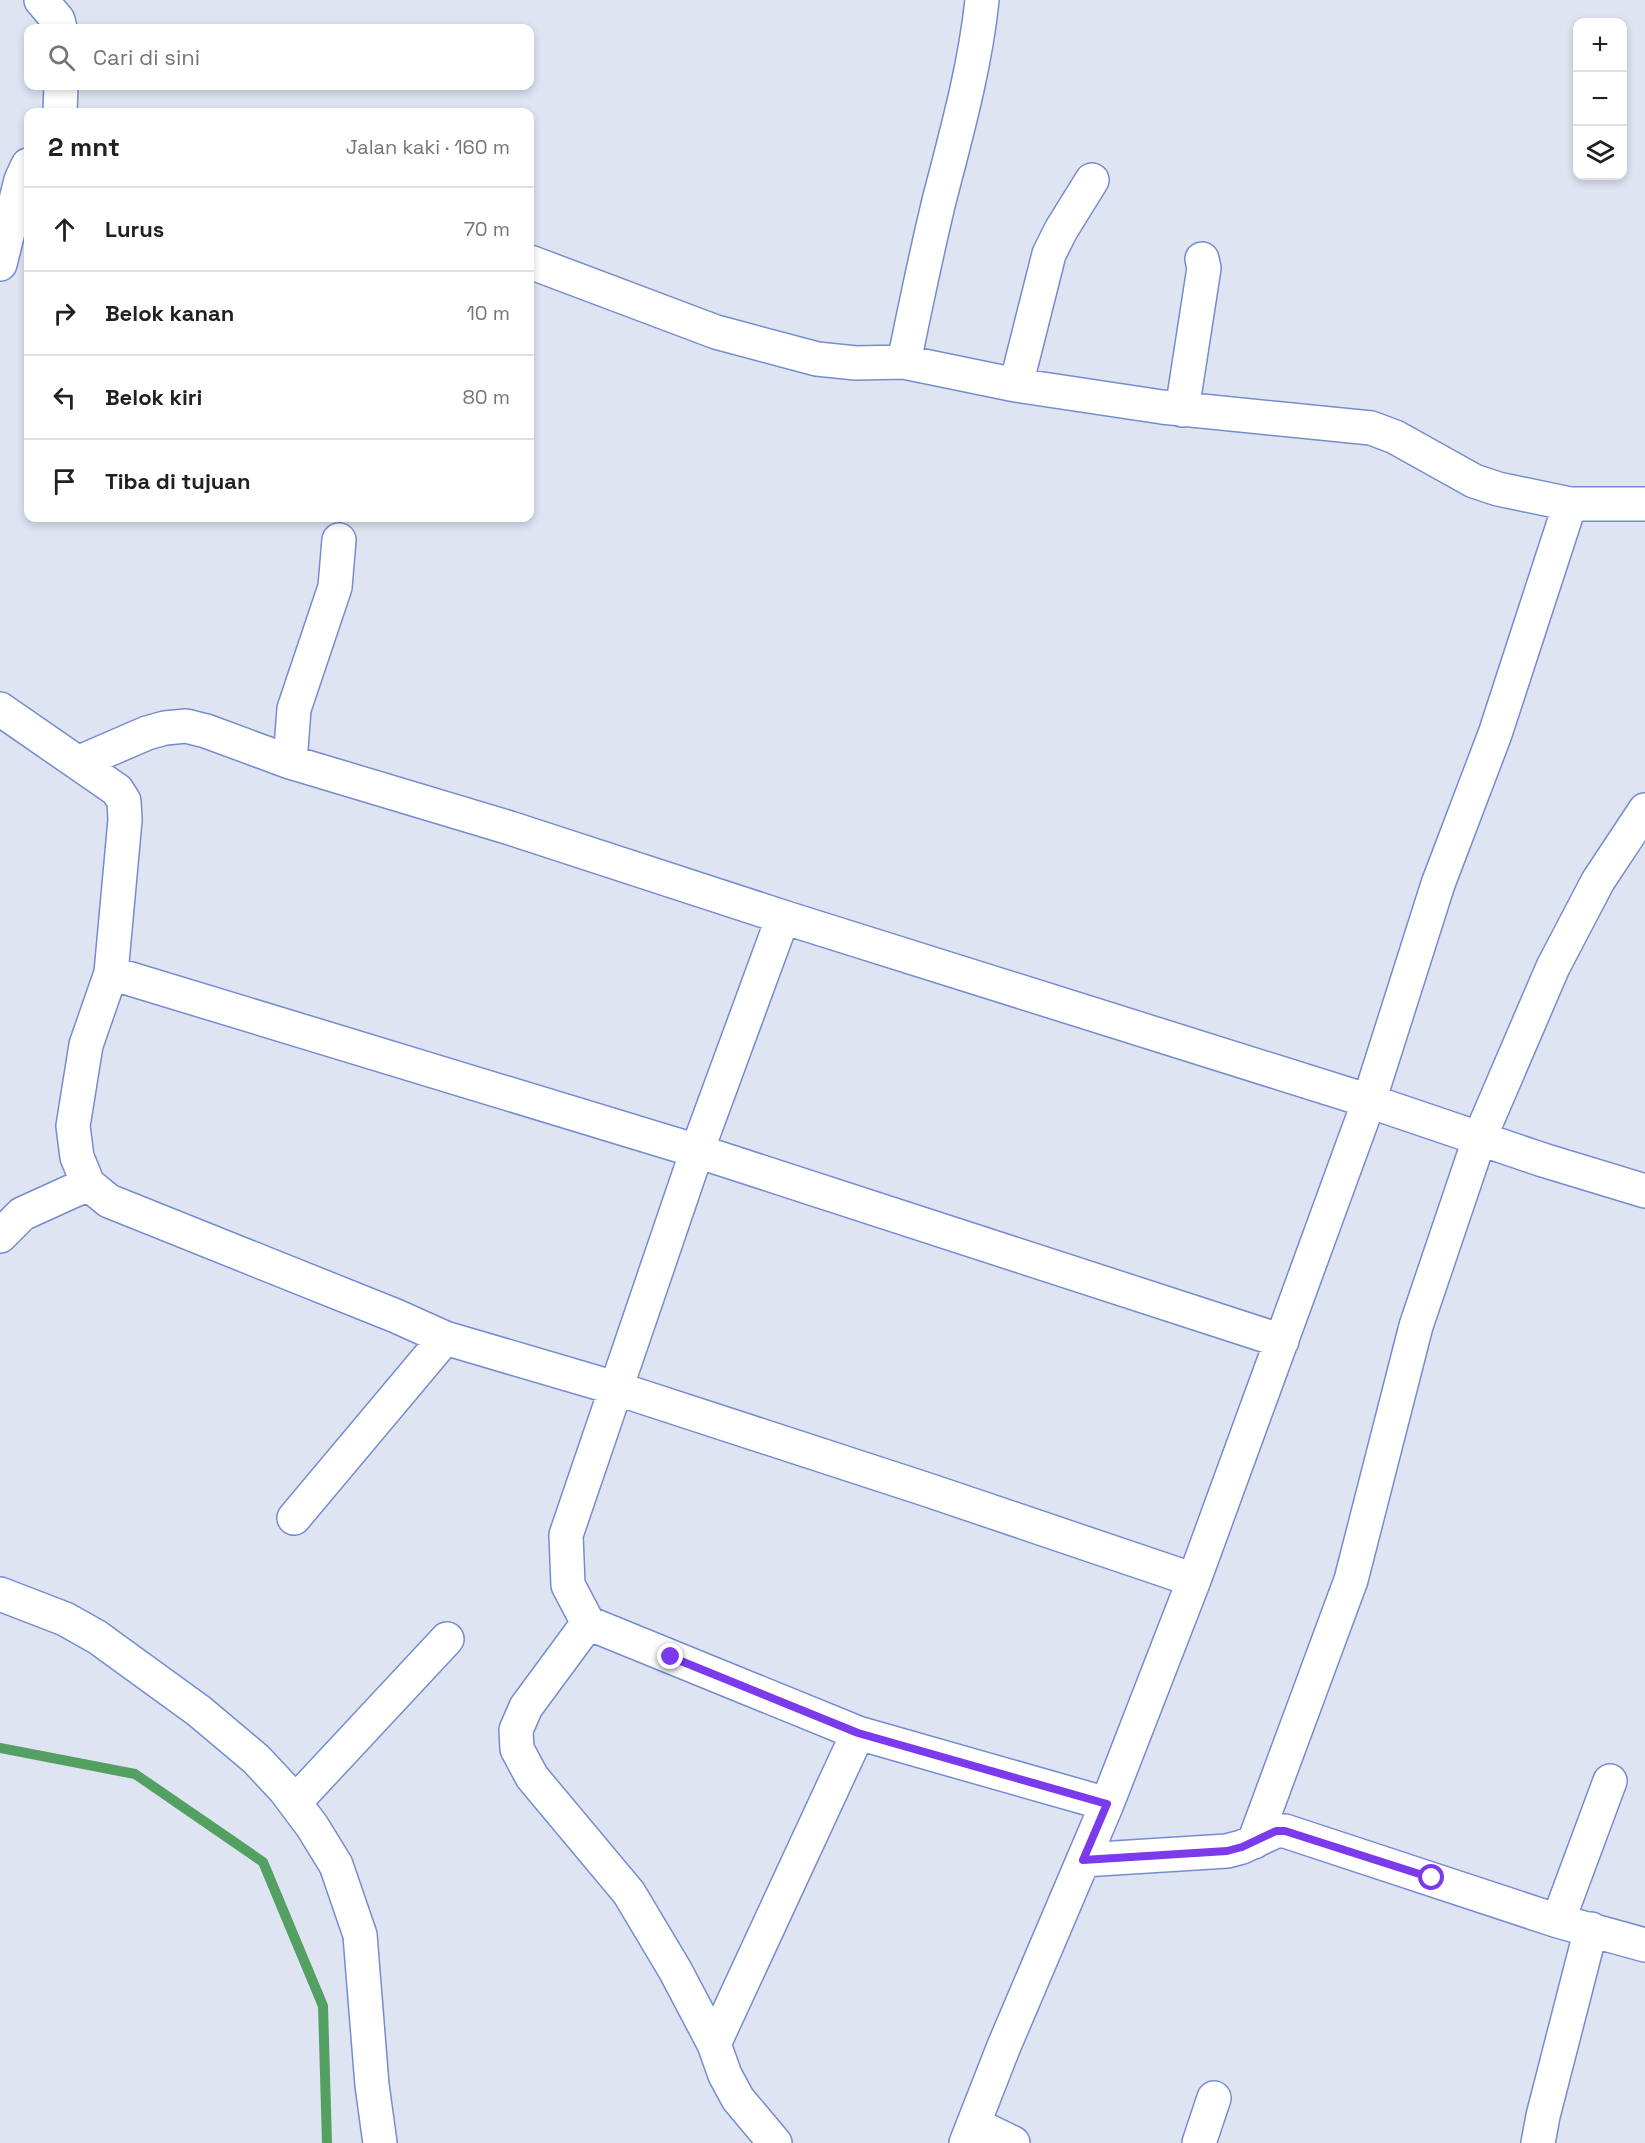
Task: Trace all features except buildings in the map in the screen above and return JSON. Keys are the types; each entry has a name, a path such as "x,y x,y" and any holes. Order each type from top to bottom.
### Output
{"street":[{"path":"41,0 59,24"},
{"path":"904,362 979,35 982,0"},
{"path":"60,108 62,90"},
{"path":"0,264 24,174"},
{"path":"1016,385 1049,254 1092,180"},
{"path":"1182,410 1204,268 1202,259"},
{"path":"534,264 716,332 817,359 856,363 904,362 1016,385 1182,410 1371,428 1395,437 1474,481 1498,489 1570,504 1645,504"},
{"path":"1013,2143 970,2133 1004,2046 1107,1804 1194,1580 1369,1101 1438,884 1495,734 1570,504"},
{"path":"290,762 294,709 335,587 339,540"},
{"path":"0,709 80,762 117,790 123,801 125,820 111,973 86,1045 73,1126 77,1157 88,1184 109,1201 396,1316 445,1338 615,1388 1194,1580"},
{"path":"80,762 147,733 165,728 186,726 230,738 290,762 467,814 1645,1191"},
{"path":"1254,1842 1351,1580 1416,1326 1480,1137 1553,967 1598,880 1645,810"},
{"path":"783,916 697,1151 566,1535 568,1585 588,1623 858,1733 1107,1804"},
{"path":"111,973 697,1151 1282,1341"},
{"path":"0,1236 22,1214 88,1184"},
{"path":"294,1518 445,1338"},
{"path":"0,1594 65,1619 97,1637 199,1711 256,1759 312,1826 336,1865 360,1935 372,2085 380,2143"},
{"path":"588,1623 526,1707 516,1730 517,1749 532,1777 629,1893 675,1970 714,2044 725,2075 738,2099 775,2143"},
{"path":"294,1802 447,1639"},
{"path":"714,2044 858,1733"},
{"path":"1558,1921 1610,1780"},
{"path":"1083,1860 1227,1851 1254,1842 1276,1831 1285,1831 1558,1921 1645,1945"},
{"path":"1538,2143 1591,1929"},
{"path":"1199,2143 1214,2098"}],"waterway":[{"path":"0,1748 135,1774 263,1862 323,2006 327,2143"}],"route":[{"path":"671,1657 858,1733 1107,1804 1083,1860 1227,1851 1254,1842 1267,1834 1285,1831 1432,1878"}]}
